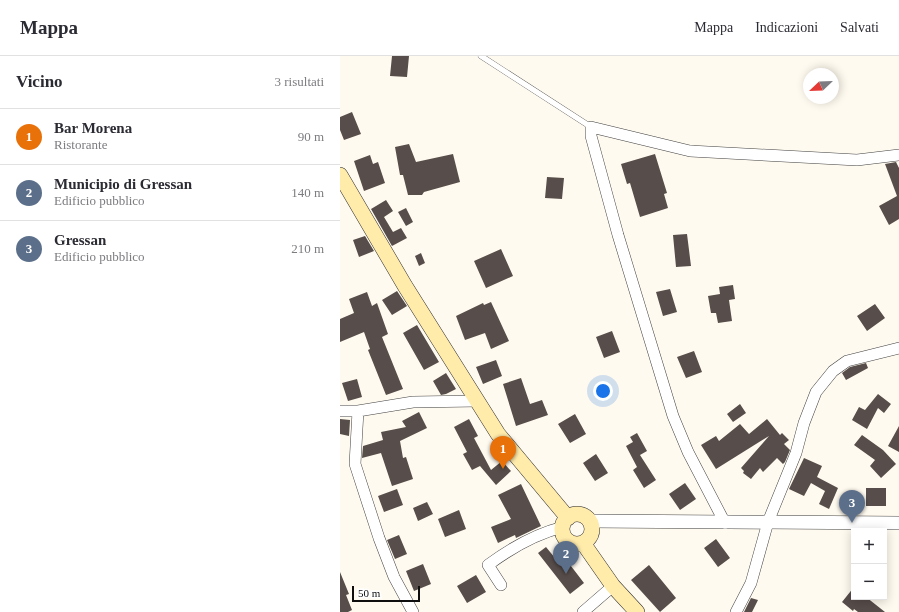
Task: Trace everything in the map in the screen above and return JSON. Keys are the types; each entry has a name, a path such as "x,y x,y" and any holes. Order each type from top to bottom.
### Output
{"main road":[{"path":"340,175 405,286 498,434 565,522"},
{"path":"573,515 580,515 590,521 592,534 583,543 575,544 569,542 563,534 565,522 573,515"},
{"path":"583,543 613,586 637,612"}],"street":[{"path":"725,523 688,452 673,416 618,235 591,136 592,127 690,151 857,160 899,154"},
{"path":"736,612 751,583 768,522 796,453 804,422 816,392 833,371 847,361 899,348"},
{"path":"340,411 358,411 413,402 477,401"},
{"path":"358,411 355,464 379,538 394,577 413,612"},
{"path":"590,521 725,523 768,522 883,527 899,523"},
{"path":"501,585 488,565 511,549 565,522"},
{"path":"583,612 613,586"}],"lane":[{"path":"481,56 592,127"}],"building":[{"path":"392,56 409,56 407,77 390,76"},
{"path":"352,112 361,134 344,140 340,130 340,117"},
{"path":"409,144 416,162 453,154 460,182 424,192 422,195 408,195 403,175 400,175 395,147"},
{"path":"655,154 667,193 664,194 668,208 640,217 630,183 627,184 621,164"},
{"path":"370,155 373,164 378,162 385,183 364,191 354,161"},
{"path":"896,162 899,168 899,219 889,225 879,206 897,196 885,164"},
{"path":"547,177 564,178 562,199 545,198"},
{"path":"386,200 393,211 384,217 393,232 401,228 407,238 392,246 371,209"},
{"path":"406,208 413,222 406,226 398,212"},
{"path":"687,234 691,266 676,267 673,235"},
{"path":"365,236 374,251 359,257 353,240"},
{"path":"501,249 513,276 486,288 474,261"},
{"path":"421,253 425,263 419,266 415,256"},
{"path":"733,285 735,299 729,300 732,321 718,323 716,313 711,313 708,296 720,294 719,287"},
{"path":"670,289 677,312 663,316 656,292"},
{"path":"397,291 407,306 392,315 382,300"},
{"path":"367,292 372,306 377,303 388,334 382,337 403,389 386,395 368,350 370,349 364,332 340,342 340,319 354,313 349,299"},
{"path":"491,302 509,341 491,349 485,333 465,340 456,316 483,303 484,305"},
{"path":"875,304 885,318 867,331 857,316"},
{"path":"417,325 439,362 424,370 403,333"},
{"path":"612,331 620,352 604,358 596,337"},
{"path":"694,351 702,372 686,378 677,357"},
{"path":"496,360 502,376 483,384 476,367"},
{"path":"866,363 868,368 846,380 842,373 850,367"},
{"path":"446,373 456,389 441,395 433,381"},
{"path":"521,378 530,404 542,400 548,415 516,426 503,384"},
{"path":"357,379 362,397 348,401 342,383"},
{"path":"878,394 891,404 884,413 878,408 867,429 852,420 859,407 865,410"},
{"path":"740,404 746,413 733,422 727,414"},
{"path":"419,412 427,428 400,441 403,458 406,457 413,479 392,486 381,453 362,458 363,446 383,440 381,432 406,427 402,421"},
{"path":"575,414 586,434 570,443 558,424"},
{"path":"340,419 350,420 349,436 340,434"},
{"path":"469,419 478,436 474,438 491,470 502,461 511,471 496,485 480,466 472,470 463,454 467,452 454,427"},
{"path":"767,419 780,435 782,433 789,440 784,444 790,450 783,464 777,458 763,472 760,468 751,479 743,473 744,471 741,468 769,436 716,469 701,445 716,436 719,441 740,424 749,434"},
{"path":"899,426 899,452 888,446"},
{"path":"637,433 647,451 640,455 656,480 644,488 633,470 637,467 626,446 633,442 630,437"},
{"path":"862,435 883,450 896,464 881,478 870,466 875,460 854,445"},
{"path":"596,454 608,473 595,481 583,463"},
{"path":"804,458 822,466 817,477 838,488 829,509 819,504 825,491 811,483 804,496 789,489"},
{"path":"685,483 696,499 680,510 669,494"},
{"path":"521,484 541,526 516,538 515,535 498,543 491,527 511,519 498,495"},
{"path":"866,488 886,488 886,506 866,506"},
{"path":"397,489 403,505 384,512 378,496"},
{"path":"427,502 433,514 418,521 413,508"},
{"path":"459,510 466,529 445,537 438,519"},
{"path":"399,535 407,554 395,559 387,540"},
{"path":"716,539 730,558 718,567 704,548"},
{"path":"546,547 555,558 561,553 584,583 570,594 538,553"},
{"path":"423,564 431,584 414,591 406,571"},
{"path":"649,565 676,598 660,612 631,580"},
{"path":"340,572 349,594 346,595 352,610 348,612 340,612"},
{"path":"476,575 486,592 467,603 457,586"},
{"path":"851,591 851,600 870,600 885,612 858,612 854,609 853,611 842,602"},
{"path":"751,598 758,600 752,612 744,612"}],"place":[{"name":"Bar Morena","path":"503,469"},
{"name":"Gressan","path":"852,523"},
{"name":"Municipio di Gressan","path":"566,574"}]}
